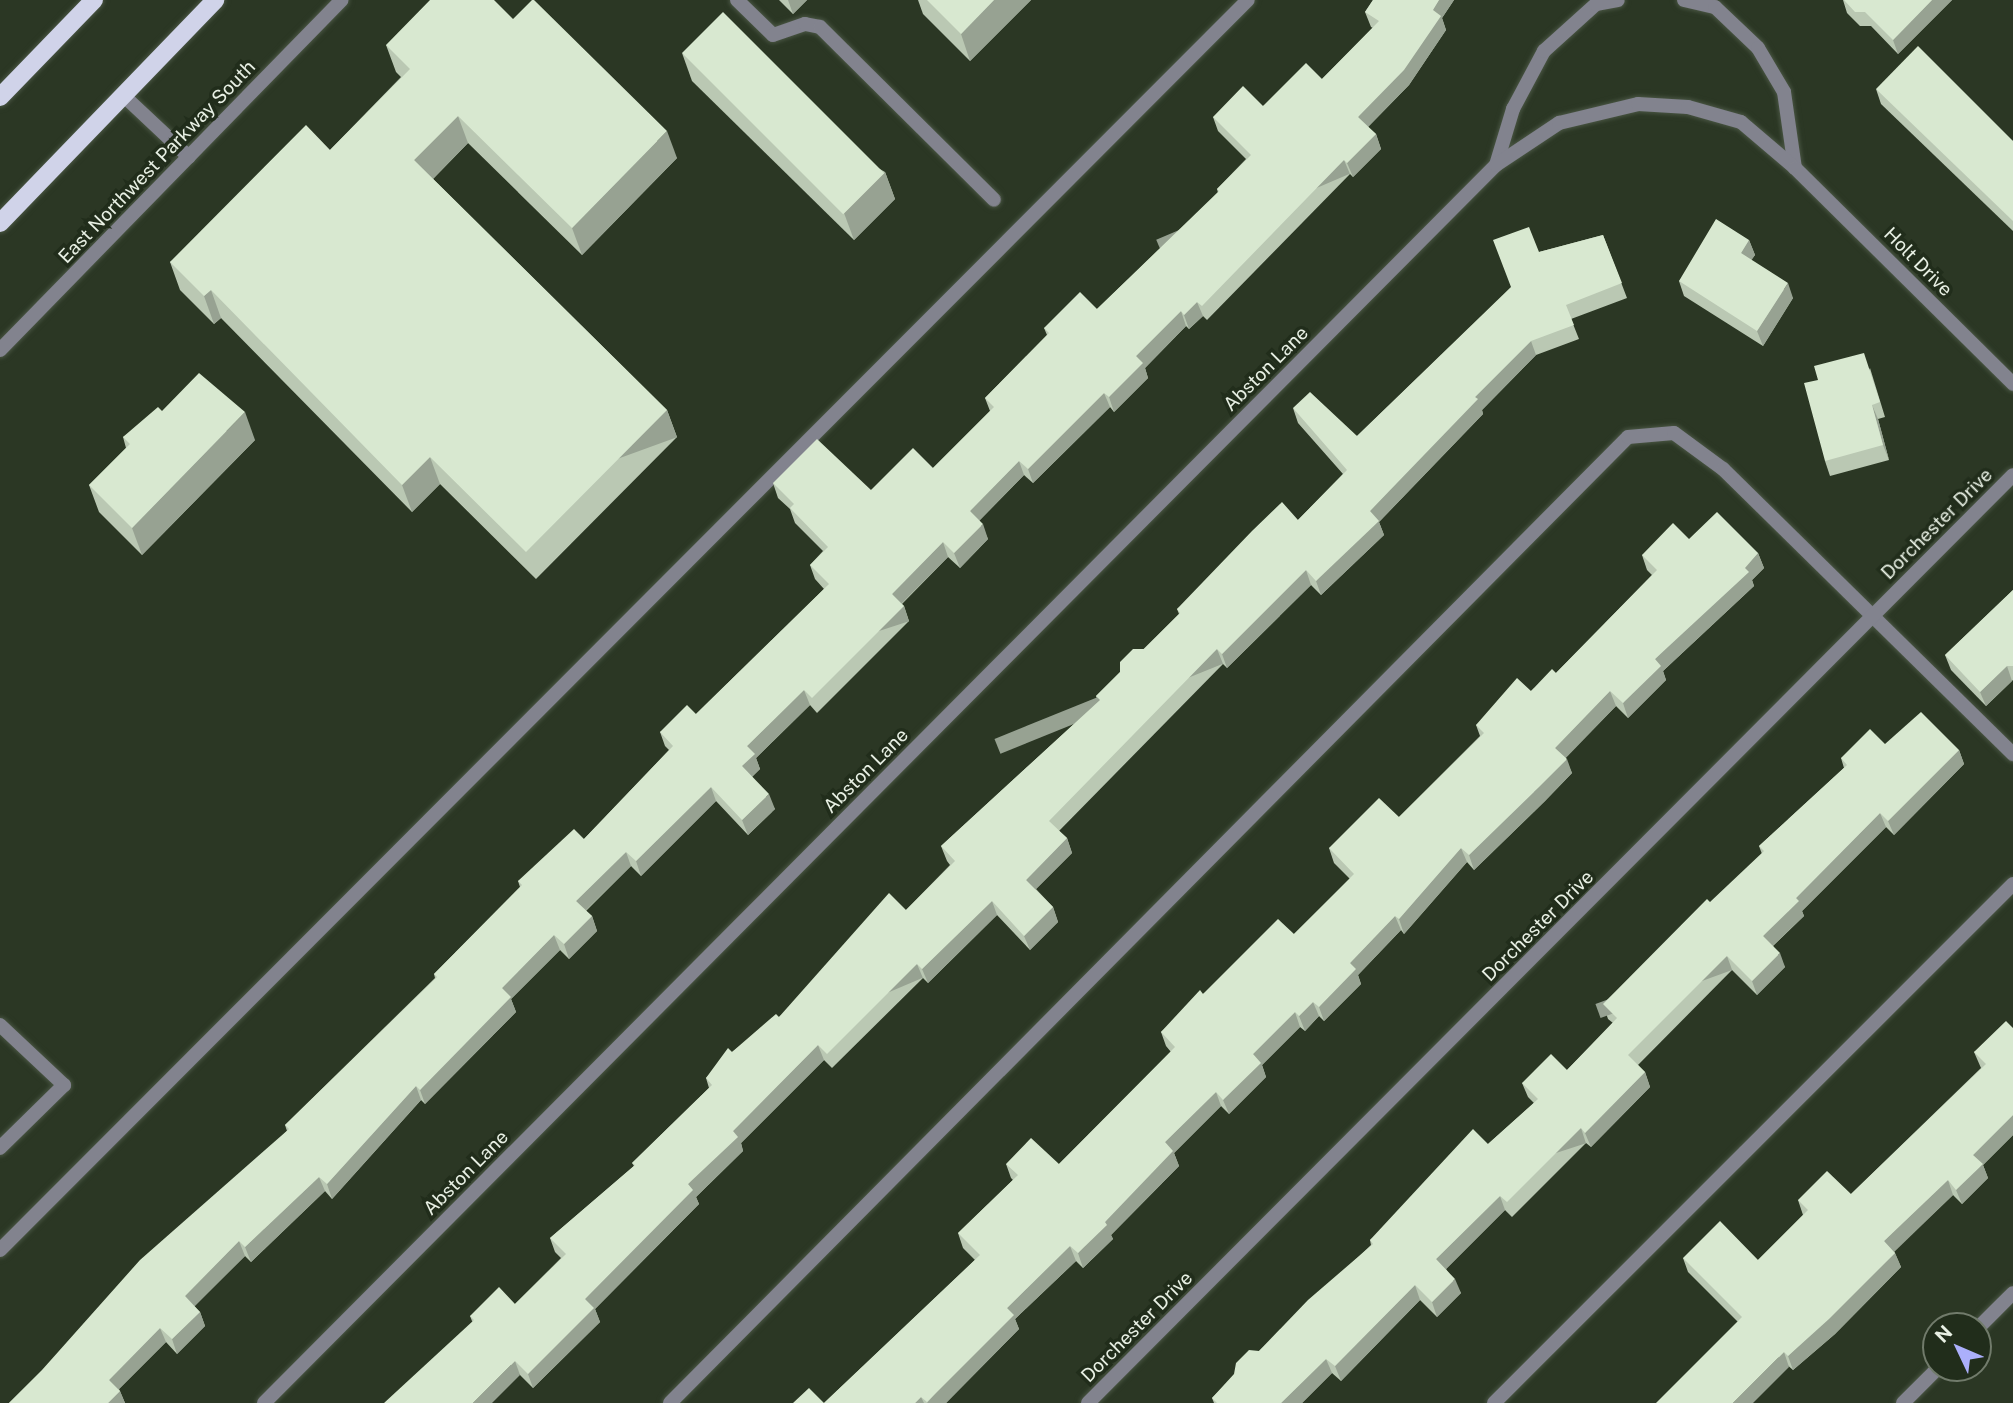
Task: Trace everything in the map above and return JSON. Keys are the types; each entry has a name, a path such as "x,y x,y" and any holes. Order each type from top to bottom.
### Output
{"main road":[{"path":"0,97 94,0"},
{"path":"0,223 215,0"}],"street":[{"name":"East Northwest Parkway South","path":"0,350 341,0"},
{"path":"737,0 773,35 805,24 820,27 994,200"},
{"path":"0,1250 1248,0"},
{"path":"1496,165 1513,109 1544,51 1596,4 1618,0"},
{"path":"1684,0 1716,7 1758,48 1784,92 1795,168"},
{"path":"124,96 189,157"},
{"name":"Holt Drive","path":"1496,165 1559,123 1638,104 1688,107 1741,122 1795,168 2013,384"},
{"name":"Abston Lane","path":"264,1403 1496,165"},
{"path":"670,1403 1628,437 1674,433 1713,461 2013,754"},
{"name":"Dorchester Drive","path":"1088,1403 2013,475"},
{"path":"1494,1403 2013,884"},
{"path":"0,1025 64,1085 0,1147"},
{"path":"1992,1314 2013,1293"},
{"path":"1903,1403 1924,1382"}],"building":[{"path":"430,0 494,0 513,19 534,0 667,131 572,228 458,116 414,160 667,410 526,552 430,457 402,485 211,290 204,296 170,262 306,125 330,150 410,69 386,45"},
{"path":"927,0 994,0 961,34"},
{"path":"1373,0 1439,0 1433,10 1441,16 1404,70 1358,117 1376,134 1347,163 1344,160 1202,306 1197,302 1184,315 1181,311 1136,356 1143,363 1109,397 1104,393 1028,469 1019,461 970,511 983,524 954,553 943,542 892,594 904,606 812,698 804,690 747,746 755,754 742,766 769,794 742,820 711,787 636,861 626,852 576,901 592,916 564,944 554,935 502,988 511,997 420,1090 416,1086 327,1184 319,1177 245,1247 239,1241 185,1296 200,1312 172,1339 160,1328 109,1380 120,1391 108,1403 9,1403 140,1260 289,1129 285,1125 437,977 434,974 522,885 518,881 574,829 584,839 673,746 660,732 687,705 696,714 829,584 810,565 828,547 790,508 794,504 773,483 817,439 871,490 913,448 933,468 994,407 985,398 1049,333 1044,328 1080,292 1097,309 1219,191 1217,189 1251,155 1213,117 1243,86 1263,106 1306,63 1322,79 1379,21 1365,12"},
{"path":"1844,0 1932,0 1893,40 1865,12 1855,12"},
{"path":"723,12 884,173 843,214 682,53"},
{"path":"1918,46 2013,141 2013,221 1876,89"},
{"path":"1716,219 1749,240 1741,253 1788,283 1757,331 1679,281"},
{"path":"1529,227 1539,252 1603,235 1622,283 1566,305 1574,325 1531,341 1475,397 1478,399 1370,511 1379,521 1316,581 1306,570 1222,654 1217,649 1049,821 1067,838 1026,880 1053,907 1024,936 992,901 922,969 917,964 827,1054 818,1045 733,1131 738,1137 688,1184 693,1190 585,1299 594,1308 528,1374 515,1361 473,1403 384,1403 474,1320 470,1316 499,1287 515,1304 566,1254 550,1238 635,1165 632,1163 712,1085 706,1078 728,1048 732,1052 776,1014 779,1017 889,893 906,910 955,861 941,846 1100,700 1096,696 1120,672 1120,662 1133,649 1144,649 1180,613 1177,609 1252,531 1282,502 1298,520 1347,470 1293,408 1310,392 1357,436 1511,287 1493,240"},
{"path":"1864,353 1880,402 1872,405 1883,445 1825,461 1804,383 1818,380 1814,366"},
{"path":"199,373 245,412 132,528 89,485 130,444 123,437 158,407 162,411"},
{"path":"1717,512 1758,553 1745,568 1749,572 1655,659 1661,666 1623,703 1610,691 1555,748 1567,759 1469,855 1461,848 1399,919 1395,916 1350,963 1356,969 1319,1007 1313,1002 1299,1016 1295,1012 1253,1054 1261,1063 1223,1100 1216,1092 1165,1142 1173,1151 1105,1222 1107,1225 1078,1253 1070,1246 1007,1308 1014,1315 927,1402 921,1397 915,1403 824,1403 980,1255 958,1233 1018,1175 1006,1164 1031,1138 1059,1164 1175,1047 1161,1032 1200,990 1203,994 1278,919 1294,934 1354,874 1329,848 1379,798 1399,817 1484,733 1476,725 1517,678 1531,691 1552,669 1556,673 1657,570 1642,555 1673,523 1689,539"},
{"path":"2013,590 2013,666 2007,666 1980,692 1945,655"},
{"path":"1921,712 1959,750 1888,821 1880,813 1796,898 1799,901 1763,936 1780,953 1752,981 1727,956 1628,1055 1645,1072 1585,1133 1581,1128 1507,1202 1500,1196 1436,1259 1455,1279 1432,1302 1415,1285 1335,1366 1326,1359 1281,1403 1217,1403 1212,1398 1234,1374 1236,1363 1249,1350 1259,1351 1308,1300 1373,1244 1370,1240 1473,1129 1488,1144 1538,1099 1522,1083 1551,1054 1567,1070 1617,1018 1603,1004 1707,899 1710,902 1764,851 1759,846 1847,765 1841,758 1870,729 1885,744"},
{"path":"2006,1021 2013,1028 2013,1115 1973,1155 1983,1164 1956,1190 1948,1180 1884,1241 1895,1253 1829,1319 1788,1356 1784,1352 1733,1403 1656,1403 1742,1317 1683,1258 1720,1221 1758,1260 1808,1210 1798,1200 1827,1171 1851,1194 1986,1064 1974,1052"},
{"path":"809,1388 824,1403 793,1403"}]}
